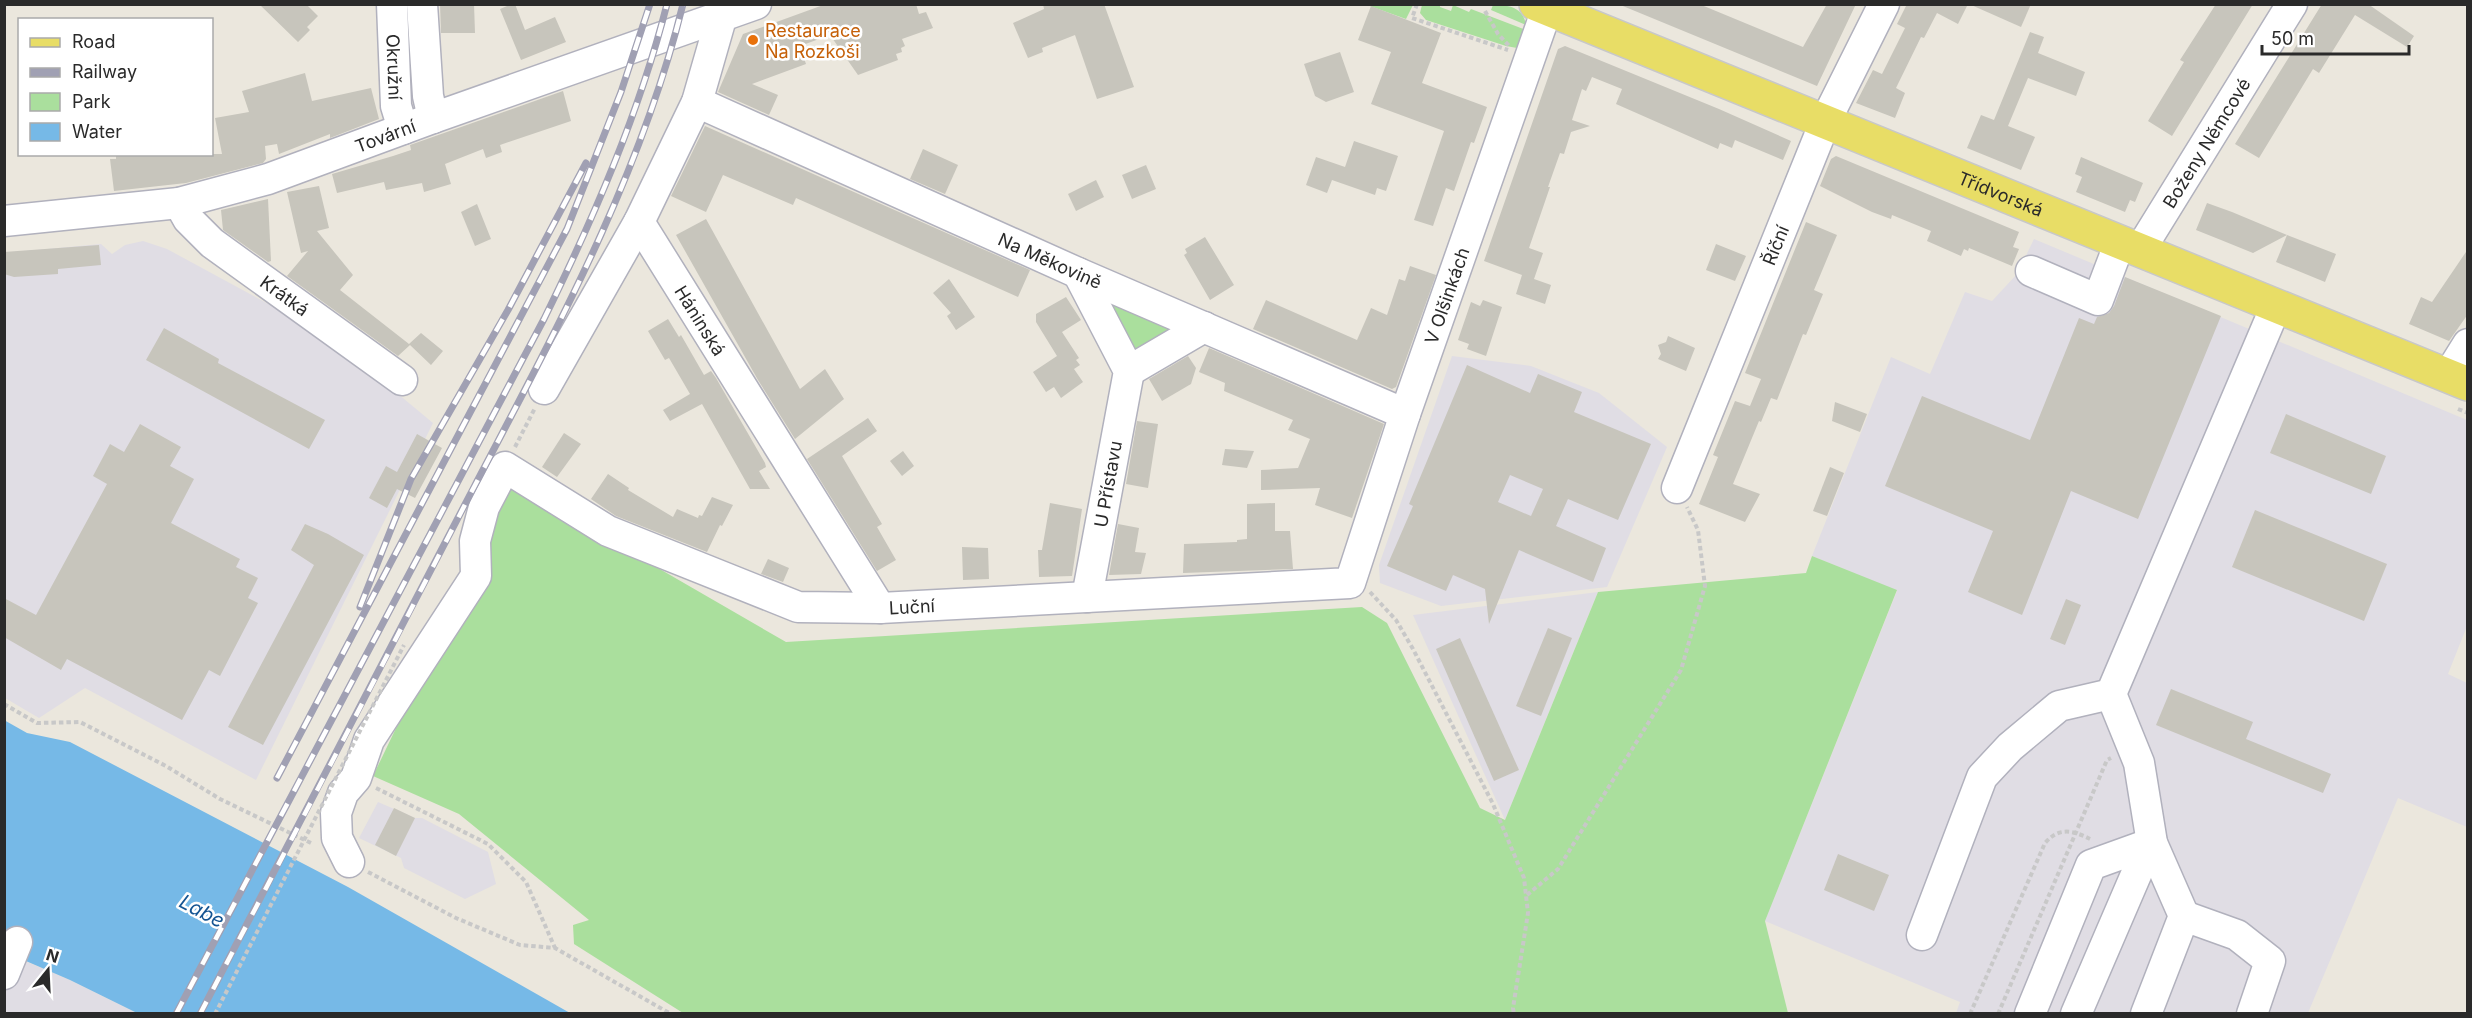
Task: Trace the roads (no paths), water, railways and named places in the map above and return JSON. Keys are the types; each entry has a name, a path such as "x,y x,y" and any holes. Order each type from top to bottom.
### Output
{"main road":[{"name":"Třídvorská","path":"1541,7 2458,380"}],"street":[{"name":"Okružní","path":"392,4 396,106 403,129"},
{"name":"Okružní","path":"423,4 428,96 433,118"},
{"name":"Tovární","path":"4,221 179,202 268,179 756,4"},
{"name":"Říční","path":"1677,488 1825,122 1884,4"},
{"name":"Boženy Němcové","path":"2031,271 2098,300 2130,246 2292,4"},
{"name":"V Olšinkách","path":"1350,583 1541,7"},
{"path":"544,389 639,222 697,102 723,15"},
{"name":"Na Měkovině","path":"697,102 1078,273 1405,414"},
{"name":"Krátká","path":"179,202 188,219 212,243 402,380"},
{"name":"Háninská","path":"639,222 879,608"},
{"path":"1078,273 1129,371 1204,327"},
{"path":"2146,1014 2184,916 2152,843 2139,763 2111,694 2276,306"},
{"path":"2458,380 2468,344"},
{"name":"U Přístavu","path":"1087,597 1129,371"},
{"name":"Luční","path":"349,862 337,838 336,813 343,794 356,778 369,740 476,576 476,541 484,507 505,467 608,531 798,608 879,608 1350,583"},
{"path":"1922,935 1982,777 2010,747 2059,706 2111,694"},
{"path":"2030,1014 2091,865 2152,843"},
{"path":"2076,1014 2138,870 2152,843"},
{"path":"2184,916 2237,935 2270,961 2252,1014"},
{"path":"4,974 17,942"}],"water":[{"name":"Labe","path":"4,720 27,733 70,742 348,887 570,1013 137,1013 70,980 5,952"}],"railway":[{"path":"277,778 567,229 621,92 650,4"},
{"path":"176,1014 544,319 598,204 614,164 643,85 667,4"},
{"path":"200,1014 534,372 593,253 644,131 683,4"},
{"path":"360,607 411,479 508,310 586,163"}],"place":[{"name":"Restaurace Na Rozkoši","path":"753,40"}]}
